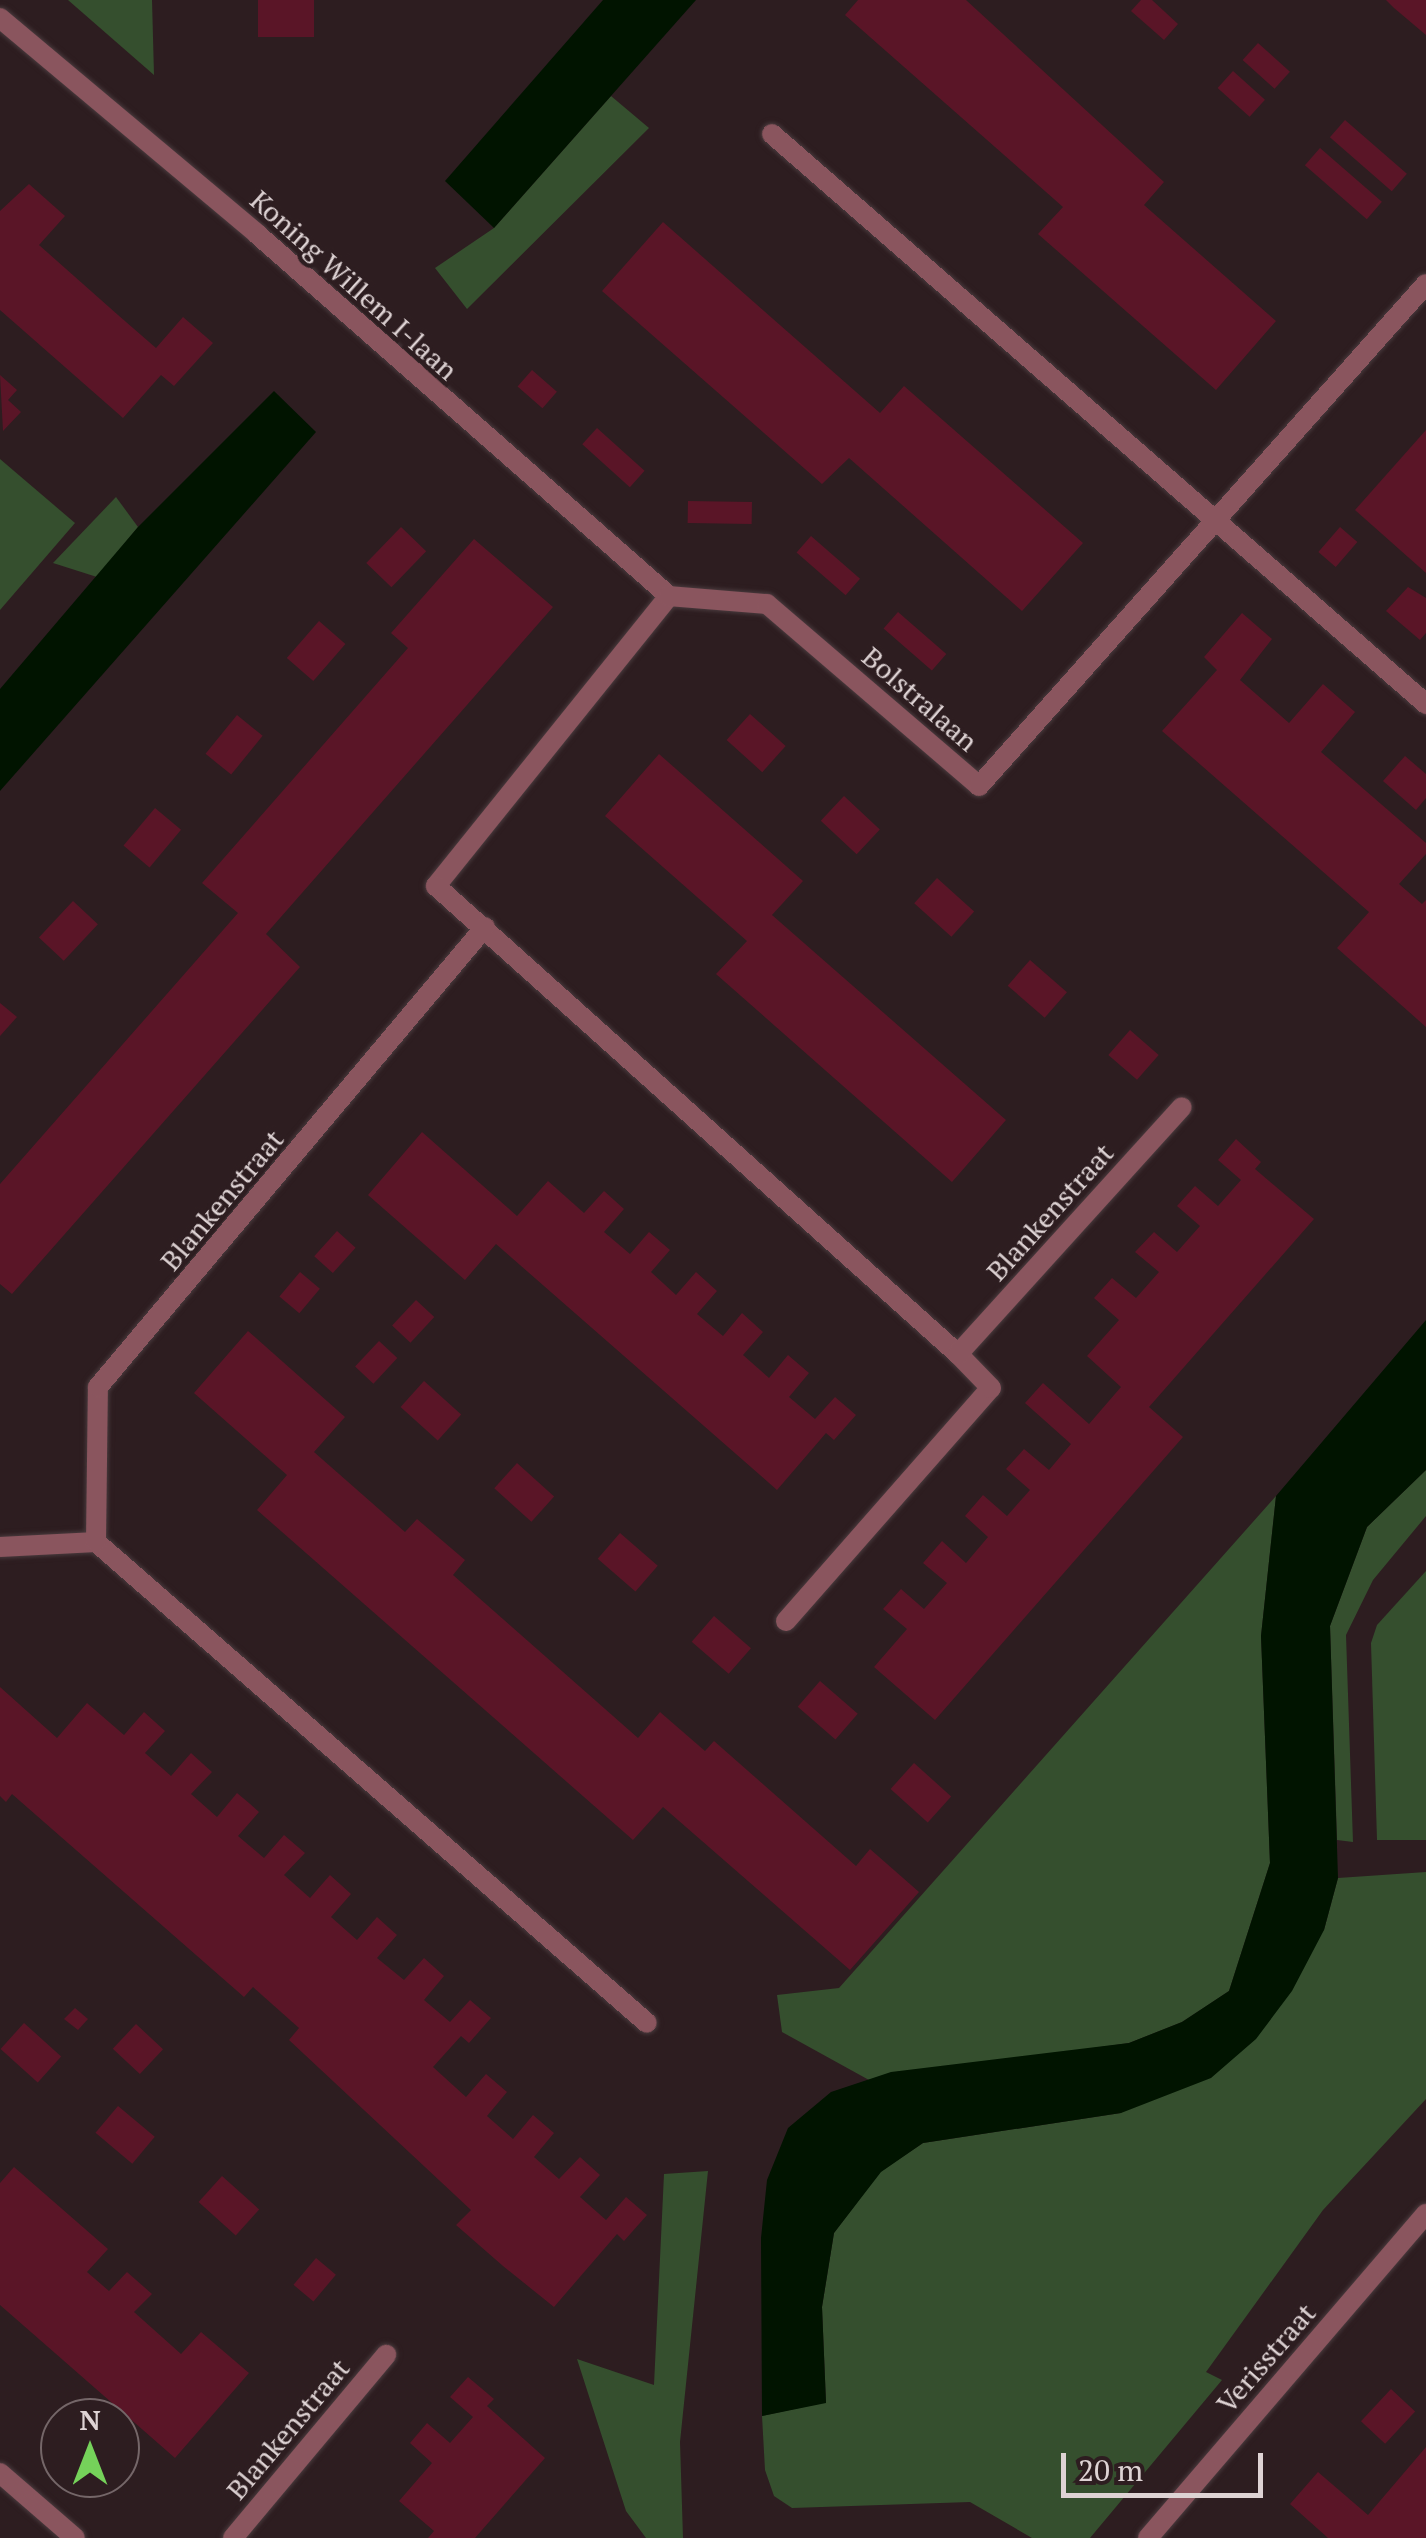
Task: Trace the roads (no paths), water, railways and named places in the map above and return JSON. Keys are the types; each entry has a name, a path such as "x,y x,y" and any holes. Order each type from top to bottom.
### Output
{"street":[{"name":"Koning Willem I-laan","path":"0,18 258,234 669,596"},
{"path":"772,134 1426,704"},
{"name":"Bolstralaan","path":"669,596 767,604 979,786 1218,524 1426,284"},
{"path":"669,596 436,886 958,1354 991,1388 786,1622"},
{"name":"Blankenstraat","path":"96,1542 98,1386 484,927"},
{"name":"Blankenstraat","path":"958,1354 1182,1106"},
{"path":"0,1547 96,1542 647,2023"},
{"name":"Verisstraat","path":"1148,2538 1426,2214"},
{"name":"Blankenstraat","path":"232,2538 386,2355"},
{"path":"0,2473 75,2538"}]}
